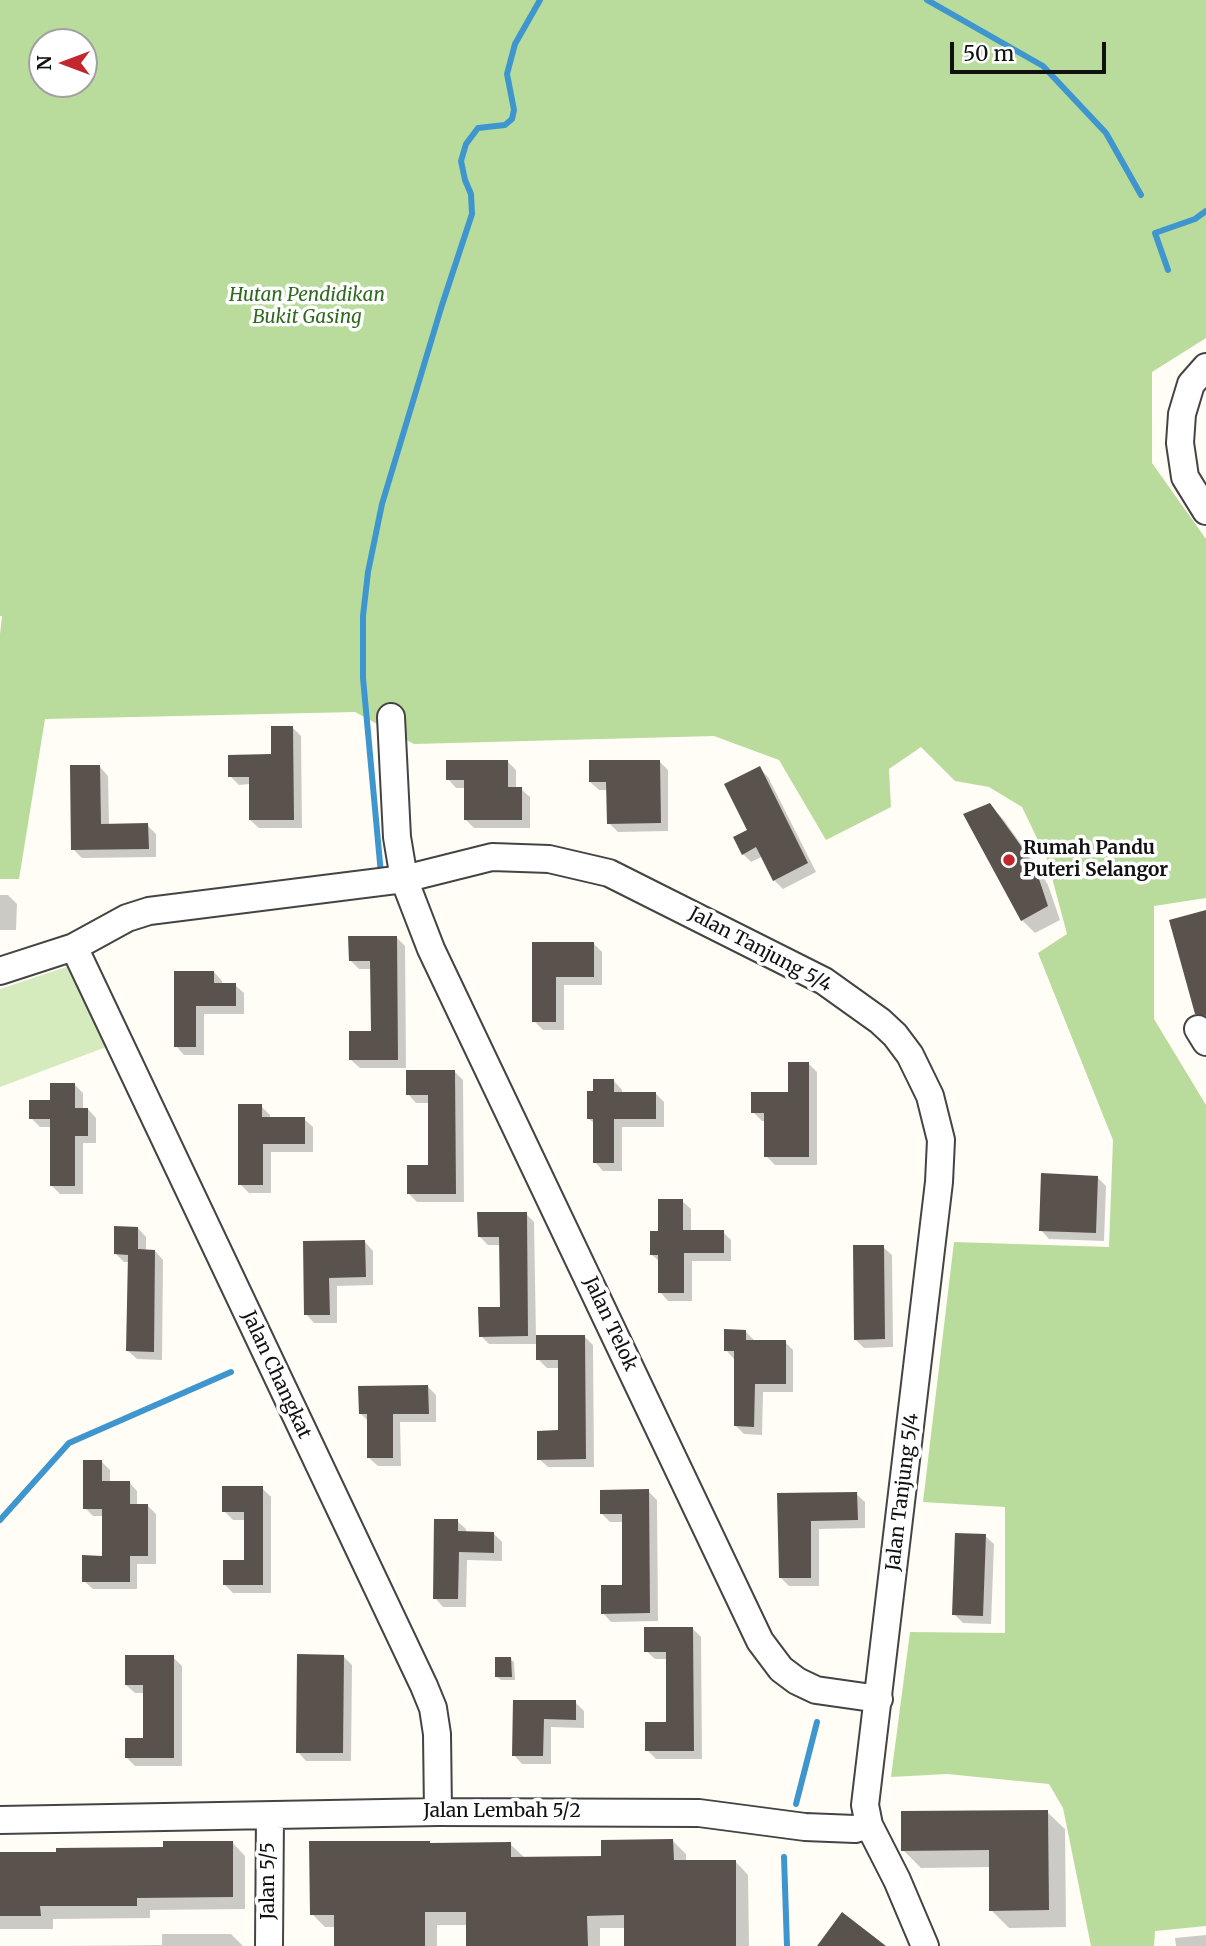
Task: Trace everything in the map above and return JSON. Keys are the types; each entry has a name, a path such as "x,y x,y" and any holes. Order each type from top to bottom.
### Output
{"street":[{"path":"1206,367 1191,384 1182,414 1180,443 1185,477 1206,511"},
{"name":"Jalan Telok","path":"391,717 397,836 404,879 431,949 760,1641 781,1669 806,1686 816,1690 879,1699"},
{"name":"Jalan Tanjung 5/4","path":"0,971 74,947 127,918 149,911 404,879 492,857 549,859 609,873 824,981 895,1035 910,1055 930,1096 941,1140 939,1182 866,1805 869,1825"},
{"name":"Jalan Changkat","path":"74,947 424,1686 433,1708 437,1734 438,1812"},
{"name":"Jalan Lembah 5/2","path":"0,1820 438,1812 699,1813 804,1827 855,1829 869,1825"},
{"name":"Jalan 5/5","path":"269,1946 270,1816"},
{"path":"869,1825 897,1880 925,1946"}],"green space":[{"name":"Hutan Pendidikan Bukit Gasing","path":"0,0 1206,0 1206,338 1152,372 1152,463 1206,539 1206,898 1154,906 1154,1019 1206,1105 1206,1926 1155,1931 1154,1946 1091,1946 1063,1808 1049,1784 947,1774 891,1777 910,1632 1005,1633 1005,1507 923,1502 954,1242 1109,1247 1113,1140 1038,953 1067,934 1047,859 1022,807 989,787 955,781 921,747 889,769 891,807 826,840 779,760 714,736 414,744 355,712 45,719 19,879 0,879"},
{"path":"69,966 106,1047 0,1087 0,989"}],"building":[{"path":"271,726 293,726 294,820 249,820 249,777 228,777 228,755 271,754"},
{"path":"446,760 508,760 508,787 522,787 522,820 464,820 464,780 446,780"},
{"path":"589,760 660,760 661,823 607,824 606,782 589,782"},
{"path":"70,765 100,765 101,824 148,823 149,849 71,850"},
{"path":"760,766 808,863 773,881 756,847 742,855 733,837 747,830 724,784"},
{"name":"Rumah Pandu Puteri Selangor","path":"990,803 1036,870 1048,906 1021,921 963,814"},
{"path":"1206,910 1206,1016 1195,1014 1169,920"},
{"path":"348,936 397,936 398,1060 349,1060 349,1031 371,1031 370,961 349,961"},
{"path":"532,942 594,942 594,977 556,977 556,1022 532,1022"},
{"path":"174,971 214,971 214,983 236,983 236,1006 196,1006 196,1047 174,1047"},
{"path":"788,1062 809,1062 809,1157 764,1157 764,1113 751,1113 751,1092 788,1092"},
{"path":"406,1070 455,1070 456,1194 407,1194 407,1165 428,1165 428,1095 406,1095"},
{"path":"593,1079 614,1079 614,1092 656,1092 656,1119 614,1119 614,1163 593,1163 593,1119 587,1119 587,1091 593,1091"},
{"path":"50,1083 75,1083 75,1108 88,1108 88,1136 75,1136 75,1186 50,1186 50,1119 29,1119 29,1100 50,1100"},
{"path":"238,1104 262,1104 262,1117 305,1117 305,1144 263,1144 263,1185 238,1185"},
{"path":"1041,1173 1098,1176 1096,1233 1039,1231"},
{"path":"658,1199 683,1199 683,1230 724,1230 724,1253 684,1253 684,1293 658,1293 658,1255 650,1255 650,1231 658,1231"},
{"path":"477,1212 527,1212 528,1336 479,1337 478,1307 500,1307 499,1237 478,1237"},
{"path":"114,1226 138,1227 138,1249 155,1250 154,1352 126,1351 128,1255 114,1254"},
{"path":"365,1240 366,1277 329,1278 330,1315 304,1315 303,1241"},
{"path":"853,1245 884,1245 885,1339 854,1340"},
{"path":"724,1329 746,1330 746,1340 786,1340 786,1384 755,1384 754,1427 734,1426 734,1351 724,1351"},
{"path":"536,1335 585,1335 586,1459 537,1460 537,1431 558,1430 558,1360 536,1360"},
{"path":"428,1385 429,1414 393,1414 393,1458 367,1458 367,1414 359,1414 358,1386"},
{"path":"83,1460 102,1460 102,1481 130,1481 130,1504 148,1504 148,1556 130,1556 130,1582 82,1582 82,1555 102,1556 102,1509 83,1509"},
{"path":"222,1486 263,1486 263,1585 223,1585 223,1560 244,1560 244,1512 222,1512"},
{"path":"649,1489 650,1613 601,1614 601,1585 622,1585 622,1514 600,1514 600,1490"},
{"path":"857,1492 858,1520 811,1521 811,1578 779,1578 777,1493"},
{"path":"434,1519 458,1519 458,1531 494,1532 494,1553 459,1552 458,1599 433,1599"},
{"path":"955,1533 986,1534 983,1616 952,1615"},
{"path":"644,1627 693,1627 694,1751 645,1751 645,1722 666,1722 666,1652 644,1652"},
{"path":"297,1654 344,1655 343,1753 296,1753"},
{"path":"125,1655 174,1655 174,1758 125,1758 125,1738 143,1738 143,1685 125,1685"},
{"path":"495,1657 511,1657 512,1677 495,1677"},
{"path":"513,1700 576,1700 576,1720 544,1719 543,1756 512,1756"},
{"path":"1048,1810 1049,1910 989,1911 989,1850 901,1851 901,1811"},
{"path":"673,1839 674,1860 736,1860 736,1946 624,1946 624,1915 587,1916 588,1946 466,1946 466,1912 425,1912 425,1946 334,1946 334,1915 310,1915 309,1841 511,1842 511,1857 601,1856 601,1840"},
{"path":"163,1841 233,1841 233,1897 137,1898 137,1906 40,1906 41,1916 0,1916 0,1852 56,1852 56,1848 163,1847"},
{"path":"842,1912 886,1946 817,1946"}],"waterway":[{"path":"381,874 363,678 363,616 368,572 382,504 472,214 471,194 461,161 466,144 478,128 505,125 512,119 514,110 507,74 515,44 540,0"},
{"path":"927,0 1043,66 1106,133 1141,195"},
{"path":"1168,270 1155,233 1195,219 1206,211"},
{"path":"0,1520 69,1443 231,1372"},
{"path":"796,1804 817,1722"},
{"path":"784,1857 787,1946"}],"place":[{"name":"Rumah Pandu Puteri Selangor","path":"1009,860"}]}
